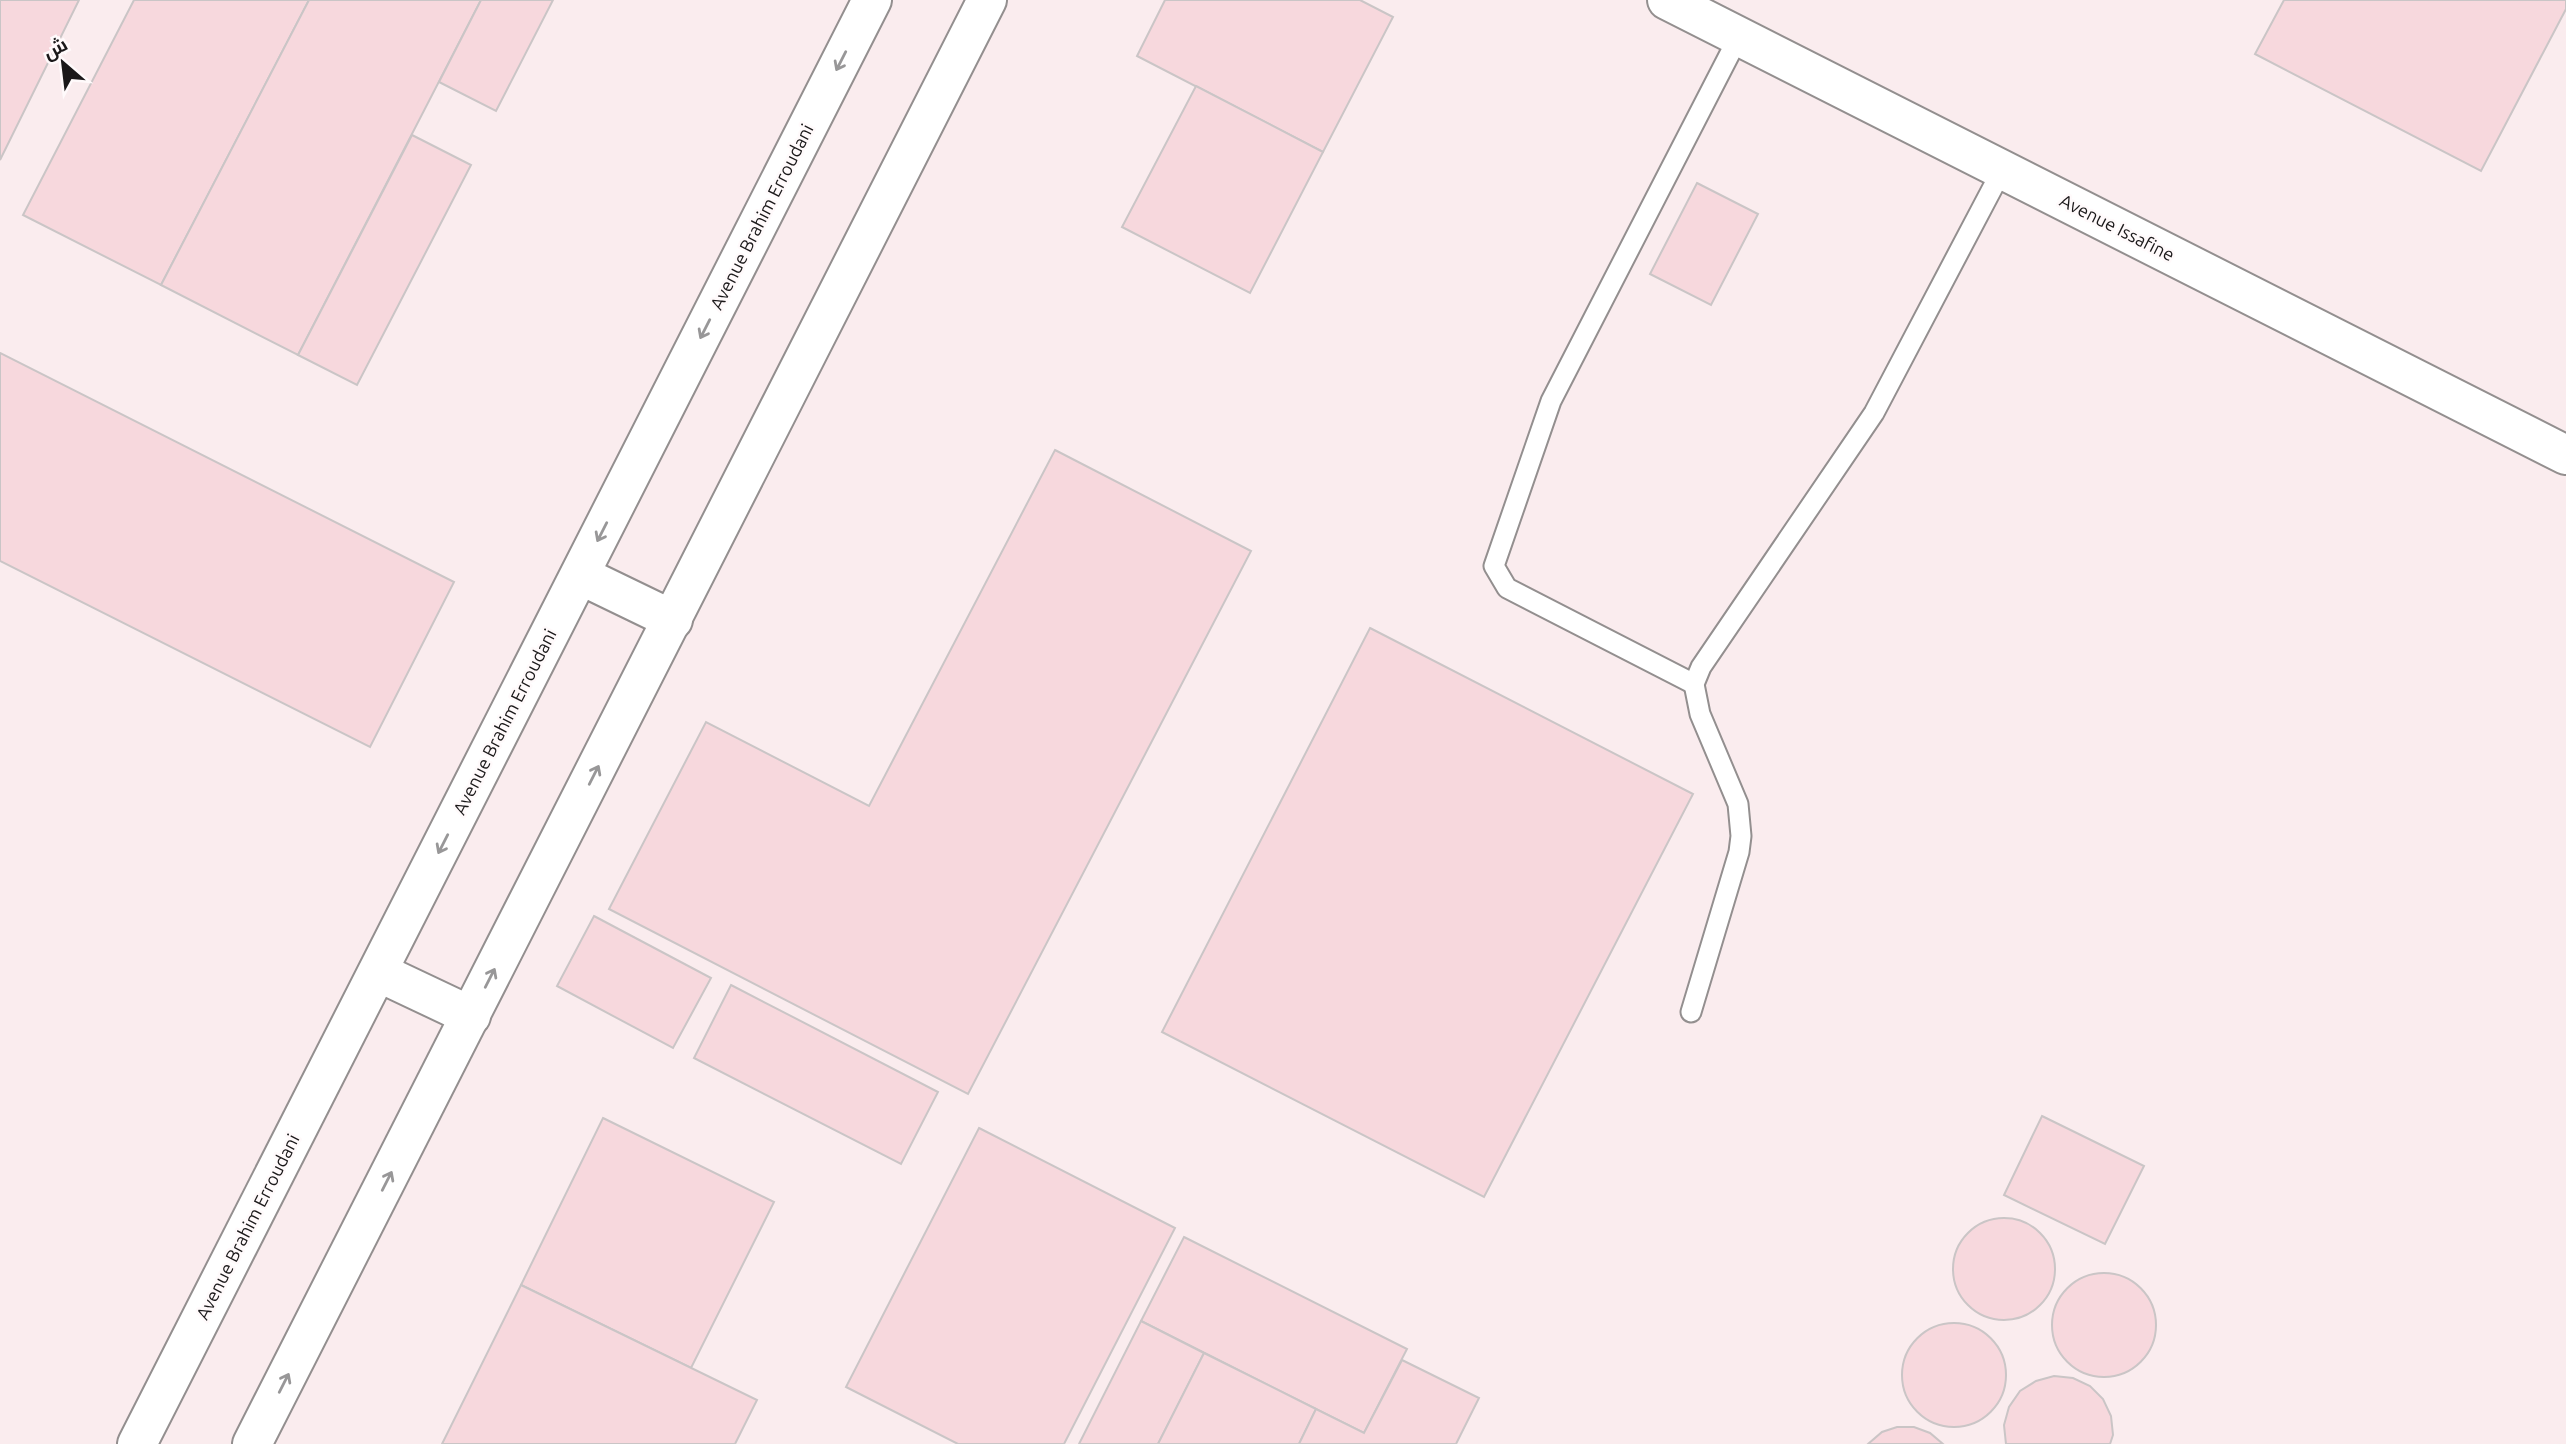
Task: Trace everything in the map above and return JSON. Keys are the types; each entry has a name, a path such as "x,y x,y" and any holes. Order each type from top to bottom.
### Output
{"street":[{"name":"Avenue Brahim Erroudani","path":"137,1444 872,0"},
{"path":"253,1444 987,0"},
{"name":"Avenue Issafine","path":"1667,0 2566,455"},
{"path":"580,575 673,620"},
{"path":"378,972 471,1016"}],"lane":[{"path":"1694,684 1507,588 1494,566 1551,401 1739,36"},
{"path":"1691,1012 1739,852 1741,836 1738,804 1700,714 1694,684 1701,667 1874,413 2002,170"}],"shaded area":[{"path":"0,0 2566,0 2566,1444 0,1444"}],"building":[{"path":"0,0 79,0 0,160"},
{"path":"134,0 309,0 161,285 23,215"},
{"path":"309,0 481,0 298,355 161,285"},
{"path":"481,0 553,0 496,111 439,82"},
{"path":"1165,0 1360,0 1393,17 1323,152 1137,56"},
{"path":"2284,0 2566,0 2566,9 2481,171 2255,54"},
{"path":"1196,86 1323,152 1250,293 1122,227"},
{"path":"412,135 471,165 357,385 298,355"},
{"path":"1697,183 1758,214 1711,305 1650,274"},
{"path":"0,353 454,582 370,747 0,561"},
{"path":"1055,450 1251,551 968,1094 609,909 706,722 869,806"},
{"path":"1370,628 1693,794 1484,1197 1162,1032"},
{"path":"594,916 711,978 673,1048 557,986"},
{"path":"731,985 938,1092 901,1164 694,1058"},
{"path":"2042,1116 2144,1166 2105,1244 2004,1195"},
{"path":"603,1118 774,1202 691,1368 521,1285"},
{"path":"979,1128 1175,1228 1064,1444 958,1444 846,1387"},
{"path":"2004,1218 2024,1222 2040,1233 2051,1249 2055,1269 2051,1289 2040,1305 2024,1316 2004,1320 1984,1316 1968,1305 1957,1289 1953,1269 1957,1249 1968,1233 1984,1222"},
{"path":"1184,1237 1407,1349 1364,1433 1141,1321"},
{"path":"2104,1273 2124,1277 2141,1288 2152,1305 2156,1325 2152,1345 2141,1362 2124,1373 2104,1377 2084,1373 2067,1362 2056,1345 2052,1325 2056,1305 2067,1288 2084,1277"},
{"path":"521,1285 757,1400 735,1444 442,1444"},
{"path":"1141,1321 1204,1353 1158,1444 1079,1444"},
{"path":"1954,1323 1974,1327 1991,1338 2002,1355 2006,1375 2002,1395 1991,1412 1974,1423 1954,1427 1934,1423 1917,1412 1906,1395 1902,1375 1906,1355 1917,1338 1934,1327"},
{"path":"1204,1353 1316,1409 1299,1444 1158,1444"},
{"path":"1402,1360 1479,1398 1456,1444 1299,1444 1316,1409 1364,1433"},
{"path":"2054,1376 2073,1378 2090,1386 2103,1399 2111,1416 2113,1435 2110,1444 2006,1444 2004,1425 2009,1407 2020,1391 2036,1381"},
{"path":"1897,1427 1914,1427 1930,1433 1943,1444 1868,1444 1882,1432"}]}
